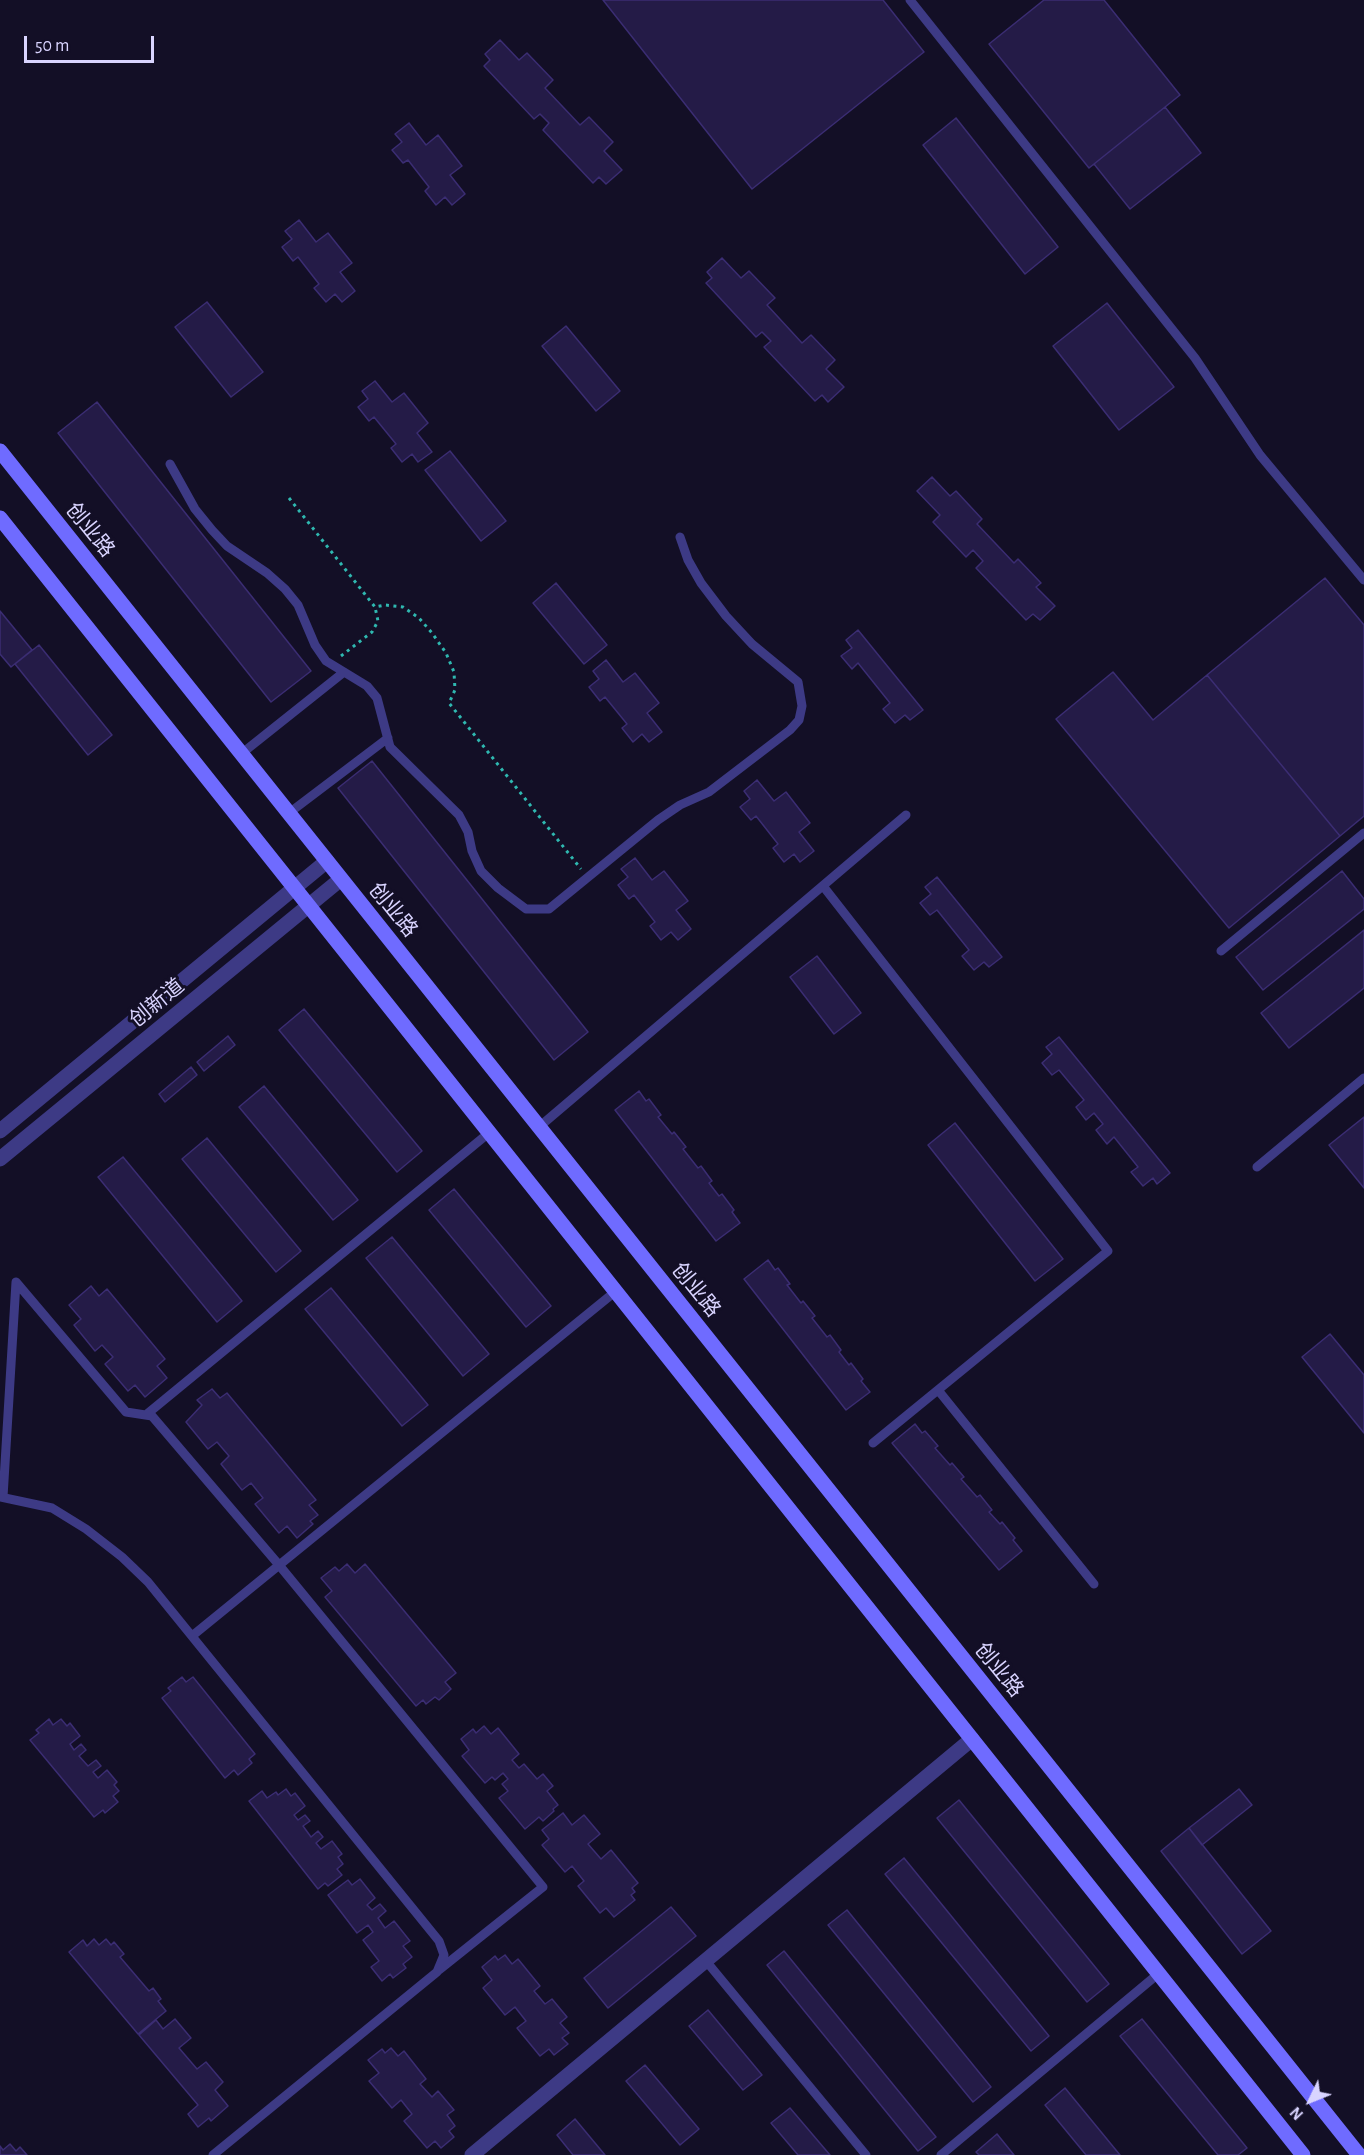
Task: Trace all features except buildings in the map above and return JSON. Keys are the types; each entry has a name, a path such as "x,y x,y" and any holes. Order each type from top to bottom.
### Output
{"main road":[{"name":"创业路","path":"0,451 1359,2155"},
{"path":"0,518 1303,2155"}],"street":[{"name":"创新道","path":"0,1131 327,861"},
{"name":"创新道","path":"0,1160 341,879"},
{"path":"472,2155 972,1739"}],"lane":[{"path":"910,0 1195,357 1260,455 1364,580"},
{"path":"170,464 195,509 212,530 227,546 267,573 298,605 315,645 330,665 367,686 377,698 390,747 459,815 468,832 472,851 482,871 498,888 526,909 549,909 658,820 680,805 709,792 790,730 799,720 802,706 798,682 752,644 726,616 688,560 680,537"},
{"path":"241,754 344,672"},
{"path":"289,813 388,738"},
{"path":"539,1127 906,815"},
{"path":"1221,951 1364,832"},
{"path":"822,886 1108,1251 873,1443"},
{"path":"1257,1167 1364,1078"},
{"path":"147,1414 489,1132"},
{"path":"213,2155 543,1887 279,1565 152,1416 126,1412 16,1282 2,1497 52,1508 86,1529 122,1557 148,1582 439,1941 444,1955 437,1972"},
{"path":"192,1636 616,1291"},
{"path":"938,1390 1094,1584"},
{"path":"706,1961 866,2155"},
{"path":"941,2155 1158,1974"}],"path":[{"path":"288,498 375,607 378,621 372,632 330,665"},
{"path":"375,607 385,605 403,607 419,618 432,633 446,653 454,672 455,690 449,703 588,877"}]}
